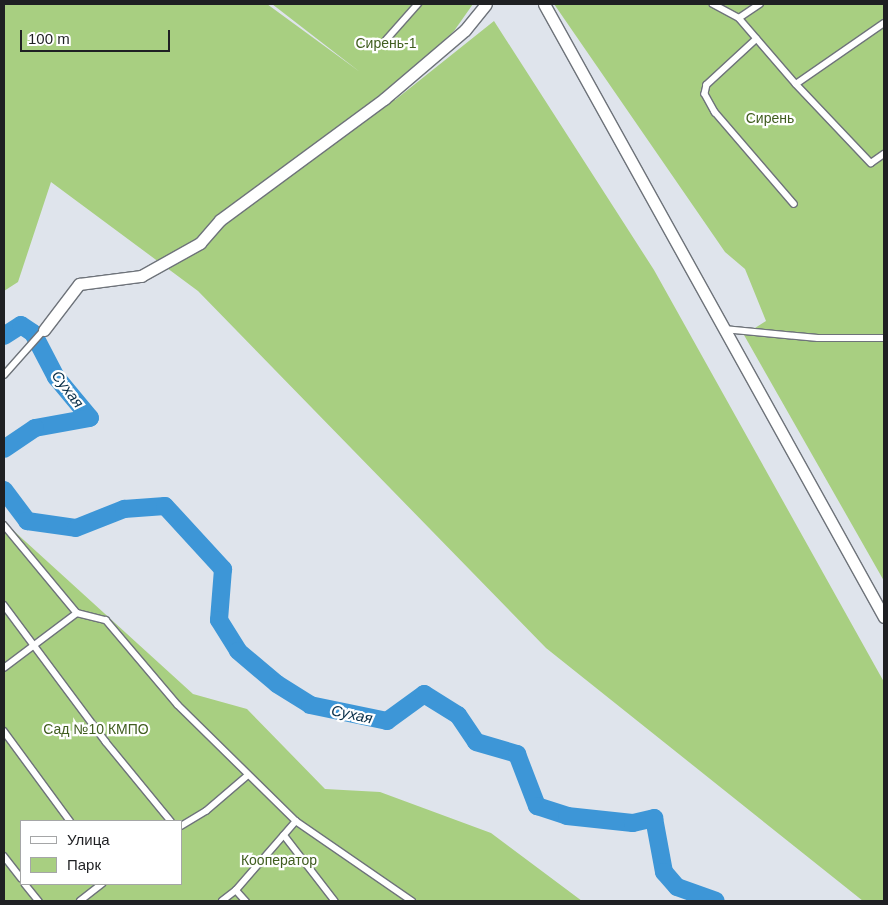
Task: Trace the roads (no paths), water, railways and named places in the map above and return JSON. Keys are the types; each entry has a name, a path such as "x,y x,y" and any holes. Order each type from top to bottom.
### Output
{"street":[{"path":"44,330 79,284 141,276 200,243 220,220 384,99 465,30 486,4"},
{"path":"544,4 722,329 884,617"}],"lane":[{"path":"386,40 418,4"},
{"path":"713,4 739,18 796,84 871,163 884,154"},
{"path":"739,18 760,4"},
{"path":"796,84 884,23"},
{"path":"757,39 706,85 705,94 715,112 794,204"},
{"path":"722,329 818,338 884,338"},
{"path":"4,375 44,330"},
{"path":"4,525 77,613 106,620 178,705 247,776 296,821 412,901"},
{"path":"4,605 170,820"},
{"path":"4,668 36,646 77,613"},
{"path":"4,731 69,820"},
{"path":"182,825 206,811 247,776"},
{"path":"222,901 236,890 296,821"},
{"path":"284,835 335,901"},
{"path":"4,856 20,877"},
{"path":"26,885 39,901"},
{"path":"80,901 101,885"},
{"path":"236,890 246,901"}],"waterway":[{"name":"Сухая","path":"4,336 21,325 33,333 56,377 90,418 35,428 4,449"},
{"name":"Сухая","path":"4,490 27,521 76,528 124,509 165,506 223,569 219,620 238,651 277,684 310,705 387,721 424,694 458,715 476,742 517,754 537,806 567,816 633,823 654,818 664,872 677,887 716,901"}],"park label":[{"name":"Сирень-1","path":"386,43"},
{"name":"Сирень","path":"770,118"},
{"name":"Сад №10 КМПО","path":"96,729"},
{"name":"Кооператор","path":"279,860"}]}
